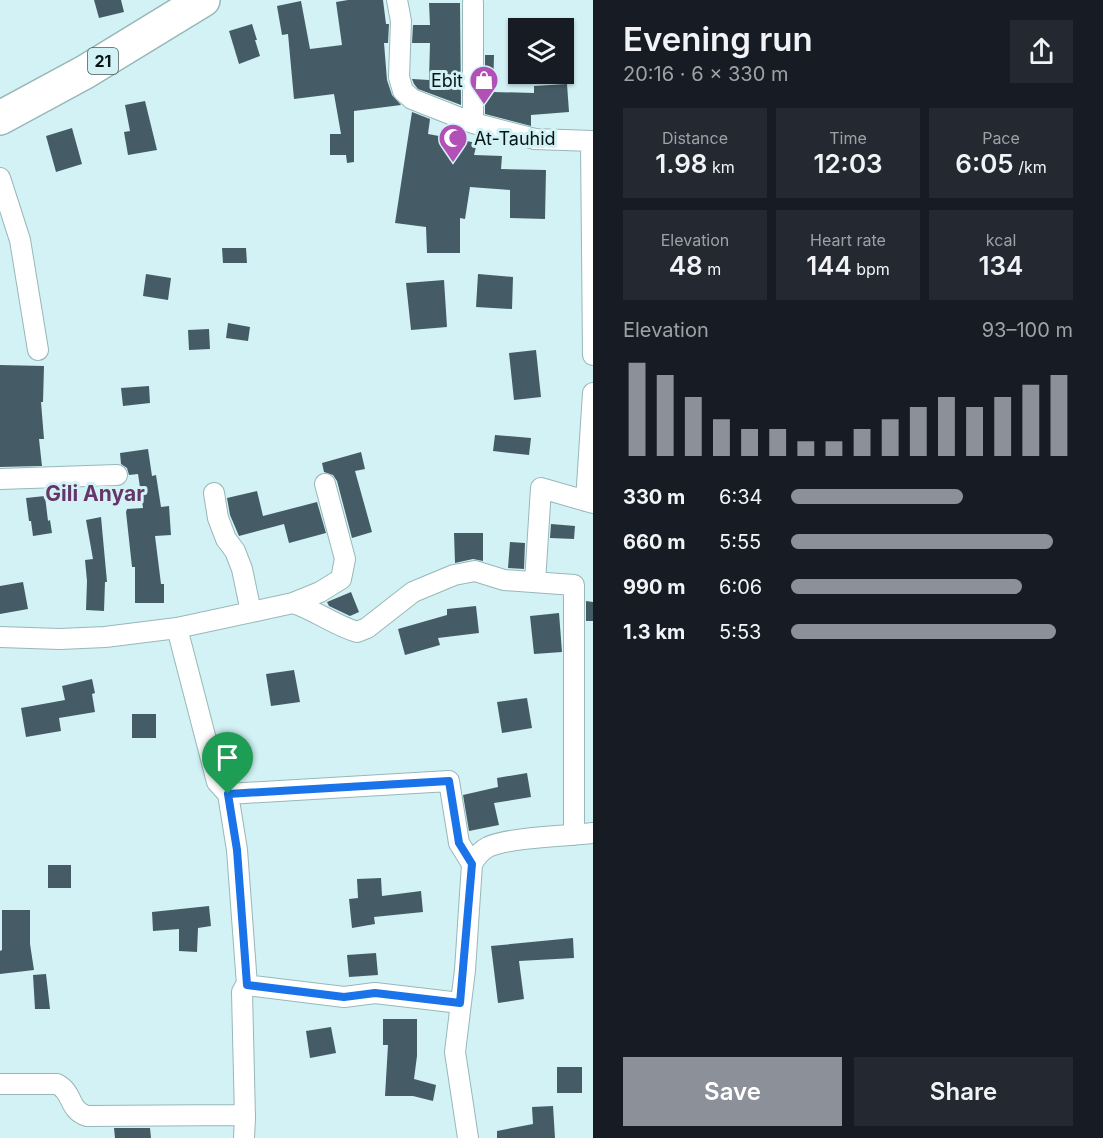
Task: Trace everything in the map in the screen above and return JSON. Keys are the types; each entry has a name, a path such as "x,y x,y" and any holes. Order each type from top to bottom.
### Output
{"highway":[{"name":"21","path":"0,118 85,72 203,0"}],"street":[{"path":"397,0 401,21 399,77 403,91 412,99 473,123 535,140 592,141 593,356"},
{"path":"473,3 473,123"},
{"path":"0,178 20,240 38,350"},
{"path":"535,582 541,488 589,502 593,393"},
{"path":"0,479 117,476"},
{"path":"0,637 60,639 105,637 177,628 293,603 320,592 341,579 345,559 325,484"},
{"path":"214,493 218,518 242,569 251,612"},
{"path":"293,603 305,607 328,621 357,632 367,628 413,592 454,575 475,571 504,580 574,585 584,834 514,841 489,847 478,854 472,864 455,1052 468,1138"},
{"path":"177,628 217,782 228,794 237,850 247,985 242,992 246,1118 244,1138"},
{"path":"228,794 449,781 459,843 472,864"},
{"path":"247,985 344,997 375,993 460,1003"},
{"path":"0,1084 57,1084 66,1088 76,1111 87,1116 236,1115 246,1118"}],"building":[{"path":"94,0 121,0 124,12 99,18"},
{"path":"383,0 386,24 389,24 388,43 384,43 387,80 392,95 401,105 354,111 354,162 347,163 346,155 330,155 330,134 341,134 334,94 294,99 288,34 282,35 277,6 301,1 310,49 342,45 336,2"},
{"path":"429,3 460,3 461,105 418,89 412,79 429,80 430,43 412,43 413,25 430,25"},
{"path":"252,24 260,56 239,64 229,31"},
{"path":"485,55 494,55 493,92 534,93 534,86 567,84 569,112 531,115 531,126 485,114"},
{"path":"145,101 157,150 128,155 124,132 130,131 125,105"},
{"path":"412,112 430,119 428,134 477,143 474,155 502,156 501,169 546,170 545,219 510,218 510,190 470,187 465,219 460,218 460,253 427,253 426,227 395,223"},
{"path":"72,128 82,164 56,172 46,136"},
{"path":"222,248 246,248 247,263 223,263"},
{"path":"146,274 171,278 168,300 143,296"},
{"path":"478,274 513,277 512,309 476,307"},
{"path":"444,280 447,327 411,330 406,283"},
{"path":"228,323 250,327 248,341 226,338"},
{"path":"209,329 210,349 189,350 188,330"},
{"path":"536,350 541,397 514,400 509,353"},
{"path":"0,365 44,366 43,402 41,402 44,439 39,439 42,466 0,467"},
{"path":"149,386 150,403 123,406 121,388"},
{"path":"495,435 531,438 529,455 493,451"},
{"path":"148,449 152,476 156,475 161,507 169,506 171,535 155,536 161,584 164,584 164,603 135,603 135,567 132,567 126,512 127,509 143,508 138,474 129,475 127,468 121,464 120,453"},
{"path":"361,452 365,469 355,471 372,532 352,538 337,481 333,475 324,472 322,463"},
{"path":"257,491 263,516 317,502 326,533 289,543 284,524 239,536 230,515 227,498"},
{"path":"45,496 52,533 33,536 26,498"},
{"path":"101,517 107,582 105,582 104,611 86,610 85,560 93,559 86,520"},
{"path":"551,524 575,526 574,539 550,538"},
{"path":"454,533 483,533 483,561 473,559 455,563"},
{"path":"510,542 525,543 524,569 508,568"},
{"path":"23,582 28,609 0,614 0,586"},
{"path":"351,592 359,612 350,616 329,606 327,602"},
{"path":"586,601 593,602 593,621 586,621"},
{"path":"476,606 479,633 438,638 440,645 405,655 398,629 447,615 447,609"},
{"path":"559,613 562,652 534,654 530,616"},
{"path":"294,670 300,702 271,706 266,674"},
{"path":"92,679 95,712 59,718 61,731 26,737 21,708 65,700 62,686"},
{"path":"527,698 532,728 502,733 497,702"},
{"path":"132,714 156,714 156,738 132,738"},
{"path":"527,773 531,797 494,803 499,825 469,831 463,795 498,787 497,778"},
{"path":"48,865 71,865 71,888 48,888"},
{"path":"381,878 382,896 421,891 423,912 374,917 375,924 352,928 349,899 358,898 357,879"},
{"path":"209,906 211,926 198,928 197,952 179,951 179,929 153,931 152,912"},
{"path":"2,910 30,910 30,944 34,970 0,974"},
{"path":"573,938 574,958 519,961 524,999 498,1003 491,946"},
{"path":"376,953 378,975 349,977 347,955"},
{"path":"46,974 50,1009 35,1009 33,975"},
{"path":"383,1019 417,1019 417,1056 414,1079 436,1085 433,1101 413,1096 385,1096 388,1045 383,1045"},
{"path":"331,1027 336,1053 310,1058 306,1031"},
{"path":"557,1067 582,1067 582,1093 557,1093"},
{"path":"553,1106 555,1138 497,1138 497,1131 533,1124 532,1107"},
{"path":"114,1128 150,1128 151,1138 115,1138"}],"place":[{"name":"Ebit","path":"484,106"},
{"name":"At-Tauhid","path":"453,164"}],"district":[{"name":"Gili Anyar","path":"95,493"}],"route":[{"path":"449,781 459,843 472,864 465,970 460,1003 375,993 344,997 247,985 237,850 228,794 449,781"}]}
